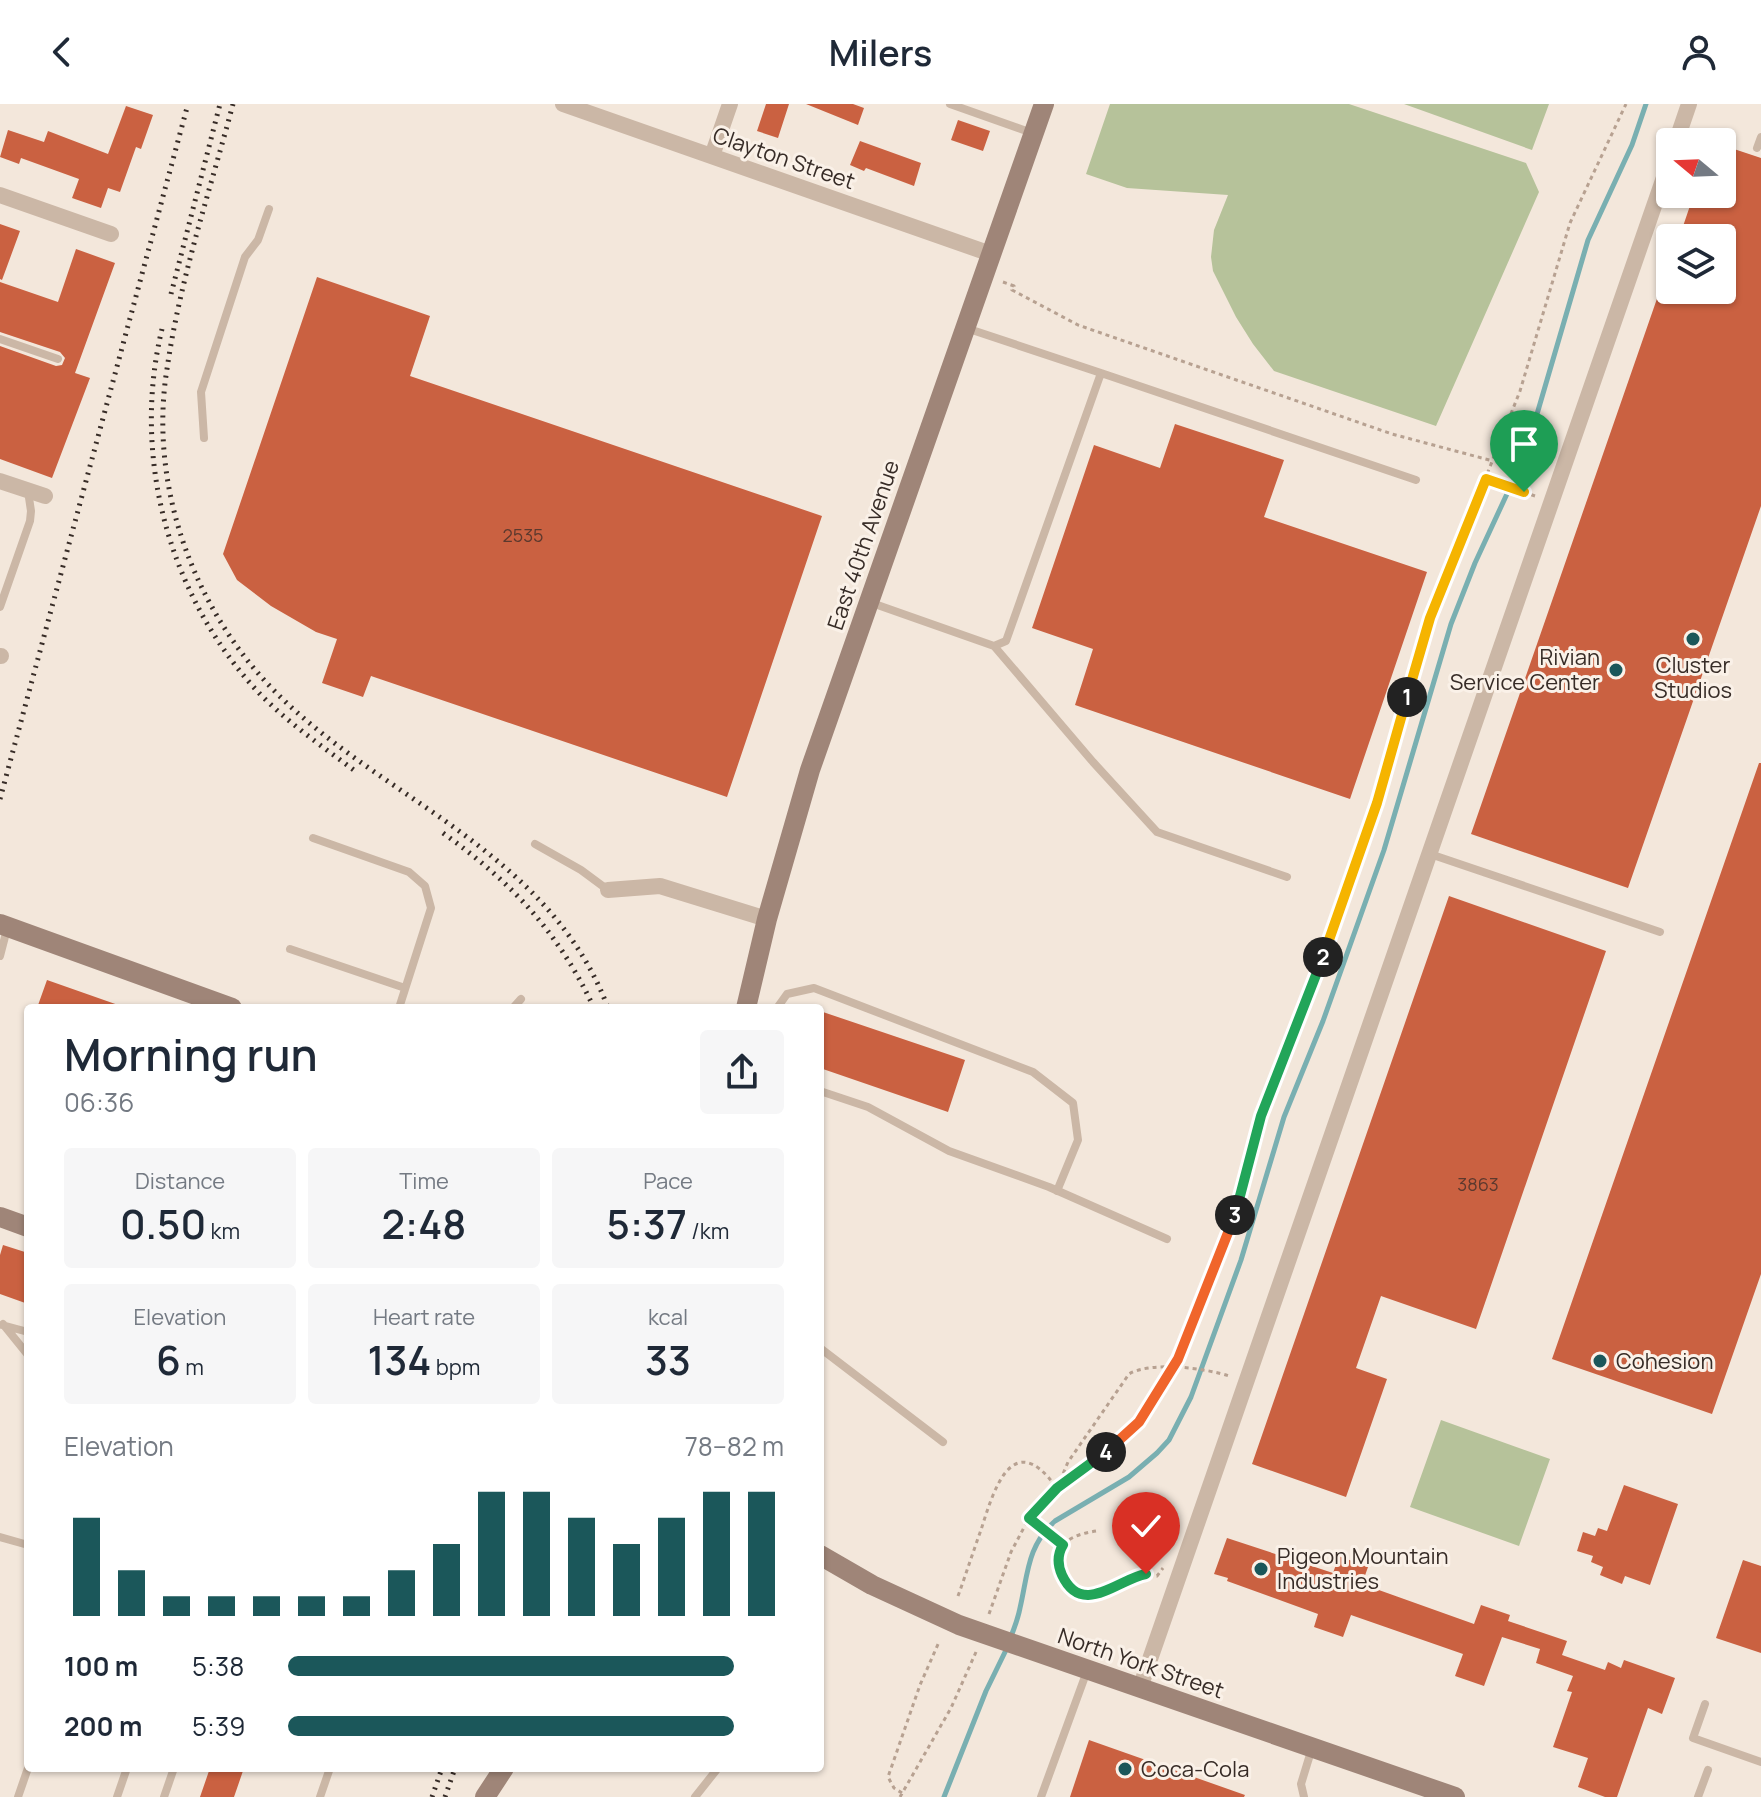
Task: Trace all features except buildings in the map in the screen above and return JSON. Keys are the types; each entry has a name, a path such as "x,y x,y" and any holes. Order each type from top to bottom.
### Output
{"street":[{"name":"Clayton Street","path":"563,104 991,254"},
{"path":"712,156 730,104"},
{"name":"East 40th Avenue","path":"747,1004 767,919 810,770 1044,104"},
{"path":"1681,128 1689,104"},
{"path":"0,195 111,234"},
{"path":"1140,1688 1656,200"},
{"path":"0,481 45,496"},
{"path":"608,890 660,886 767,919"},
{"path":"4,925 221,1004"},
{"path":"0,1217 24,1226"},
{"name":"North York Street","path":"824,1557 872,1585 959,1625 1455,1797"},
{"path":"485,1797 501,1772"}],"lane":[{"path":"950,104 1034,133"},
{"path":"1757,148 1761,137"},
{"path":"204,438 201,392 245,257 258,240 269,209"},
{"path":"965,327 1416,480"},
{"path":"0,339 58,359"},
{"path":"994,646 1006,641 1101,373"},
{"path":"0,607 30,521 28,491"},
{"path":"869,602 994,646 1157,832 1287,877"},
{"path":"313,838 409,872 425,886 431,908 400,1004"},
{"path":"535,844 581,870 608,890"},
{"path":"1429,854 1660,932"},
{"path":"0,956 4,925"},
{"path":"290,949 405,988"},
{"path":"780,1004 787,994 814,988 1033,1072 1073,1103 1078,1140 1057,1191"},
{"path":"517,1004 521,999"},
{"path":"824,1092 868,1107 949,1151 1057,1191 1167,1239"},
{"path":"2,1325 24,1331"},
{"path":"2,1325 24,1350"},
{"path":"824,1351 943,1442"},
{"path":"0,1537 24,1544"},
{"path":"1041,1797 1088,1670"},
{"path":"1705,1704 1693,1738 1761,1762"},
{"path":"1304,1797 1302,1776 1313,1748"},
{"path":"1698,1797 1708,1770"},
{"path":"18,1797 27,1772"},
{"path":"117,1797 126,1772"},
{"path":"164,1797 173,1772"},
{"path":"320,1797 329,1772"},
{"path":"695,1797 715,1772"}],"path":[{"path":"985,1627 1011,1552 1031,1520 1057,1488 1097,1460 1139,1422 1190,1333 1229,1234 1261,1116 1346,898 1377,803 1426,631 1520,391 1570,223 1626,104"},
{"path":"1000,281 1014,286 1012,290 1078,325 1392,434 1493,461"},
{"path":"1486,479 1535,496"},
{"path":"1057,1488 1068,1462 1129,1374 1143,1367 1209,1371 1229,1376"},
{"path":"958,1596 1002,1474 1010,1467 1028,1464 1043,1471 1057,1488"},
{"path":"1031,1520 1062,1544"},
{"path":"1096,1531 1062,1544 1058,1558 1063,1577 1072,1590 1084,1595 1101,1593 1141,1575 1157,1576 1162,1567"},
{"path":"939,1642 920,1685 888,1777 901,1795 951,1708 980,1641"}],"green space":[{"path":"1110,104 1349,104 1526,163 1539,192 1436,426 1274,371 1236,317 1213,271 1214,230 1228,195 1127,188 1086,174"},
{"path":"1404,104 1549,104 1532,150"},
{"path":"1441,1420 1550,1459 1519,1546 1410,1507"}],"waterway":[{"path":"1010,1639 1030,1561 1039,1540 1055,1521 1129,1477 1157,1453 1169,1440 1191,1397 1241,1260 1284,1117 1323,1021 1384,850 1451,624 1475,563 1525,455 1588,240 1632,145 1646,104"},
{"path":"944,1797 986,1691 1007,1648"}],"railway":[{"path":"0,799 188,104"},
{"path":"171,294 220,104"},
{"path":"233,104 180,302 167,369 163,411 164,453 170,495 181,536 197,576 239,650 301,716 477,844 530,890 575,944 606,1004"},
{"path":"162,329 154,377 151,426 155,475 165,523 181,569 202,614 228,655 259,693 293,724 355,771"},
{"path":"443,833 490,870 530,910 565,955 592,1004"},
{"path":"432,1797 441,1772"},
{"path":"445,1797 454,1772"}],"place":[{"name":"Cluster Studios","path":"1693,639"},
{"name":"Rivian Service Center","path":"1616,670"},
{"name":"Cohesion","path":"1600,1361"},
{"name":"Pigeon Mountain Industries","path":"1261,1569"},
{"name":"Coca-Cola","path":"1125,1769"}],"route":[{"path":"1146,1574 1101,1593 1078,1593 1068,1585 1059,1566 1058,1558 1063,1545 1029,1518 1057,1488 1097,1460 1139,1422 1185,1345 1229,1234 1255,1135 1275,1075 1346,898 1377,803 1421,644 1450,566 1486,479 1524,492"}]}
